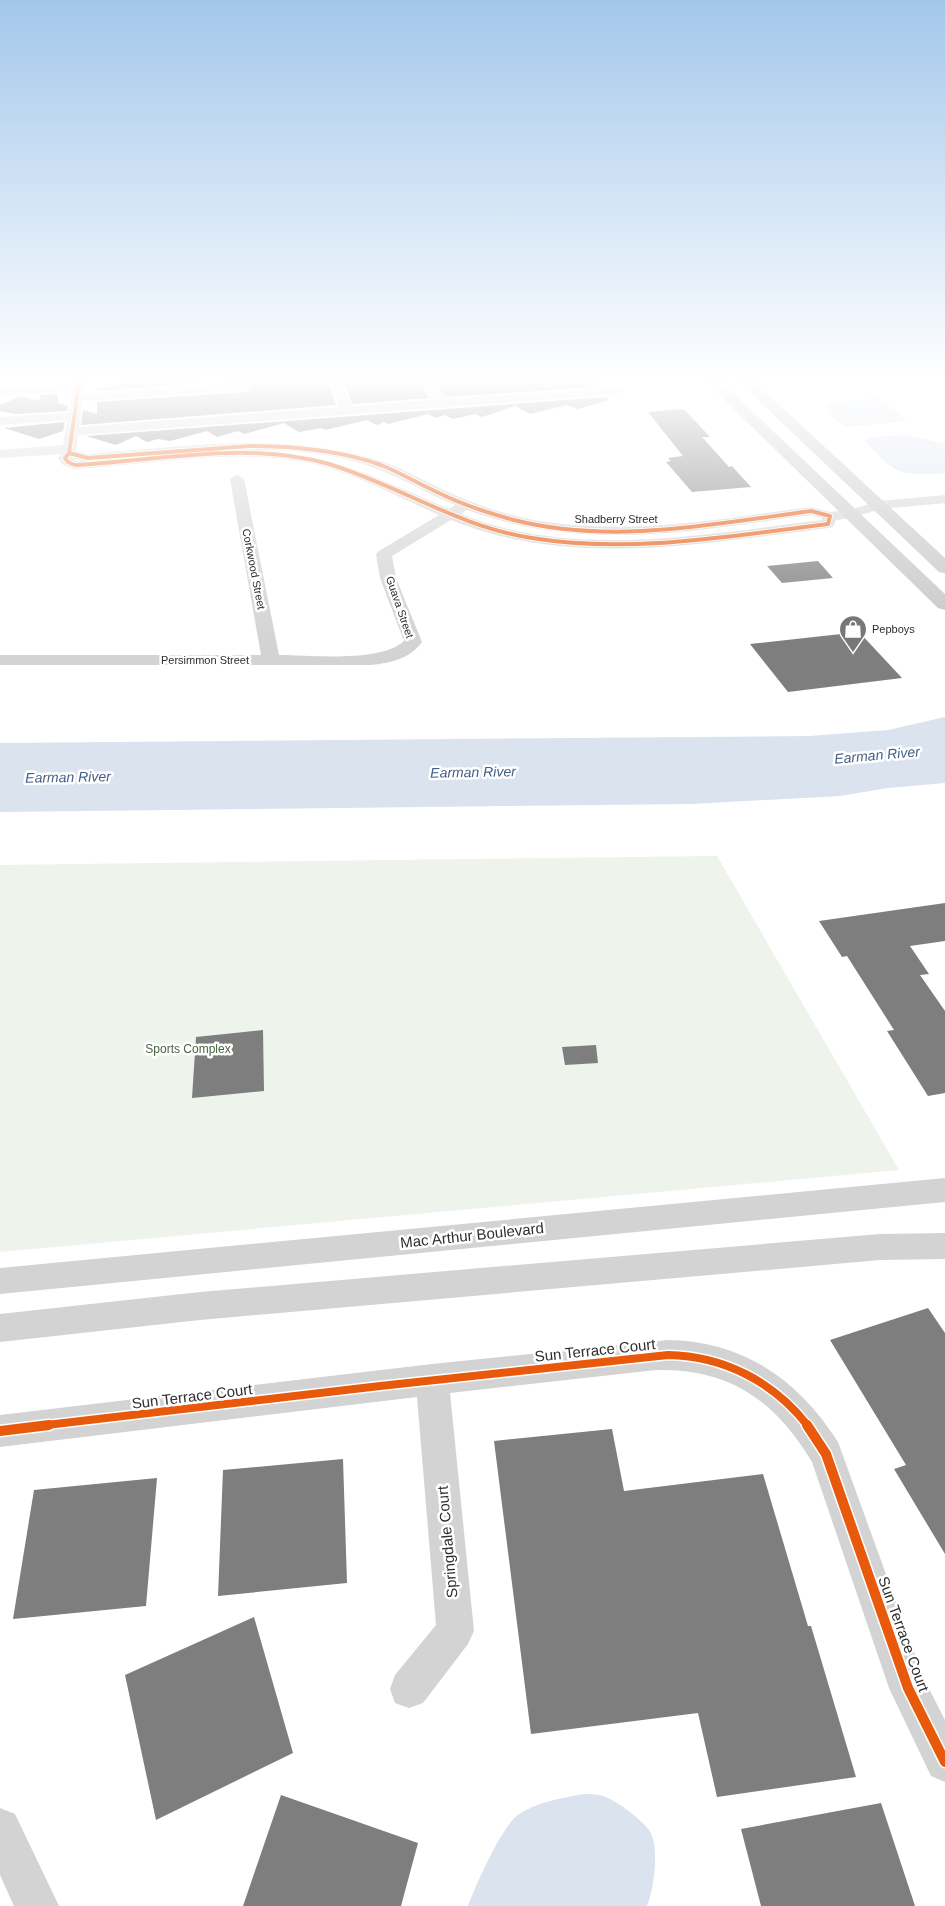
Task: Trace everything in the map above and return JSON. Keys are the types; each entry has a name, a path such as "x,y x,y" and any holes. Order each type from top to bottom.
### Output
{"main road":[{"path":"800,466 945,604"},
{"path":"836,466 879,506 901,518 945,568"}],"street":[{"name":"Shadberry Street","path":"333,466 349,470 491,529 525,537 588,544 694,538 828,524 830,516"},
{"name":"Shadberry Street","path":"381,466 398,472 448,498 488,513 556,528 594,531 660,529 811,512 830,516 850,514"},
{"name":"Corkwood Street","path":"237,479 271,660"},
{"path":"850,514 879,506 945,499"},
{"path":"451,514 468,505"},
{"name":"Guava Street","path":"408,647 413,642 388,578 384,554 451,514"},
{"path":"850,514 901,518"},
{"name":"Persimmon Street","path":"0,660 371,660 393,656 408,647"},
{"name":"Mac Arthur Boulevard","path":"0,1281 945,1190"},
{"path":"0,1328 210,1306 880,1247 945,1246"},
{"name":"Sun Terrace Court","path":"0,1431 660,1355 682,1356 722,1364 740,1371 769,1388 801,1416 826,1454 908,1688 945,1762"},
{"name":"Springdale Court","path":"409,1689 455,1631 432,1380"},
{"path":"0,1829 37,1906"}],"green space":[{"name":"Sports Complex","path":"717,856 899,1170 0,1252 0,865"}],"water":[{"path":"891,466 945,466 945,473 908,473"},
{"name":"Earman River","path":"945,717 945,783 888,788 840,796 691,804 0,812 0,743 809,736 888,730"},
{"path":"584,1794 599,1795 612,1800 633,1814 649,1830 654,1846 655,1868 647,1906 468,1906 497,1843 504,1831 518,1815 541,1804"}],"building":[{"path":"669,466 732,466 751,487 692,492"},
{"path":"818,561 833,578 782,583 767,566"},
{"path":"859,632 902,678 788,692 750,644"},
{"path":"945,903 945,941 910,946 929,974 920,975 945,1011 945,1093 928,1096 887,1031 894,1030 847,956 842,957 819,921"},
{"path":"263,1030 264,1091 192,1098 196,1037"},
{"path":"596,1045 598,1063 565,1065 562,1047"},
{"path":"928,1308 945,1333 945,1554 894,1469 906,1465 830,1340"},
{"path":"612,1429 624,1491 763,1474 808,1626 811,1626 856,1777 717,1797 698,1713 531,1734 494,1441"},
{"path":"343,1459 347,1583 218,1596 223,1470"},
{"path":"157,1478 146,1606 13,1619 34,1490"},
{"path":"254,1617 293,1753 156,1820 125,1675"},
{"path":"281,1795 418,1843 401,1906 243,1906"},
{"path":"881,1803 915,1906 761,1906 741,1829"}],"cycle path":[{"path":"334,466 351,471 443,512 490,529 531,538 572,543 658,543 702,539 828,524 830,516 811,511 650,531 586,531 555,528 528,523 475,508 449,498 383,466"},
{"path":"0,1431 645,1356 691,1356 722,1363 758,1381 789,1405 803,1420 826,1454 908,1688 945,1762"}],"place":[{"name":"Pepboys","path":"853,653"}]}
